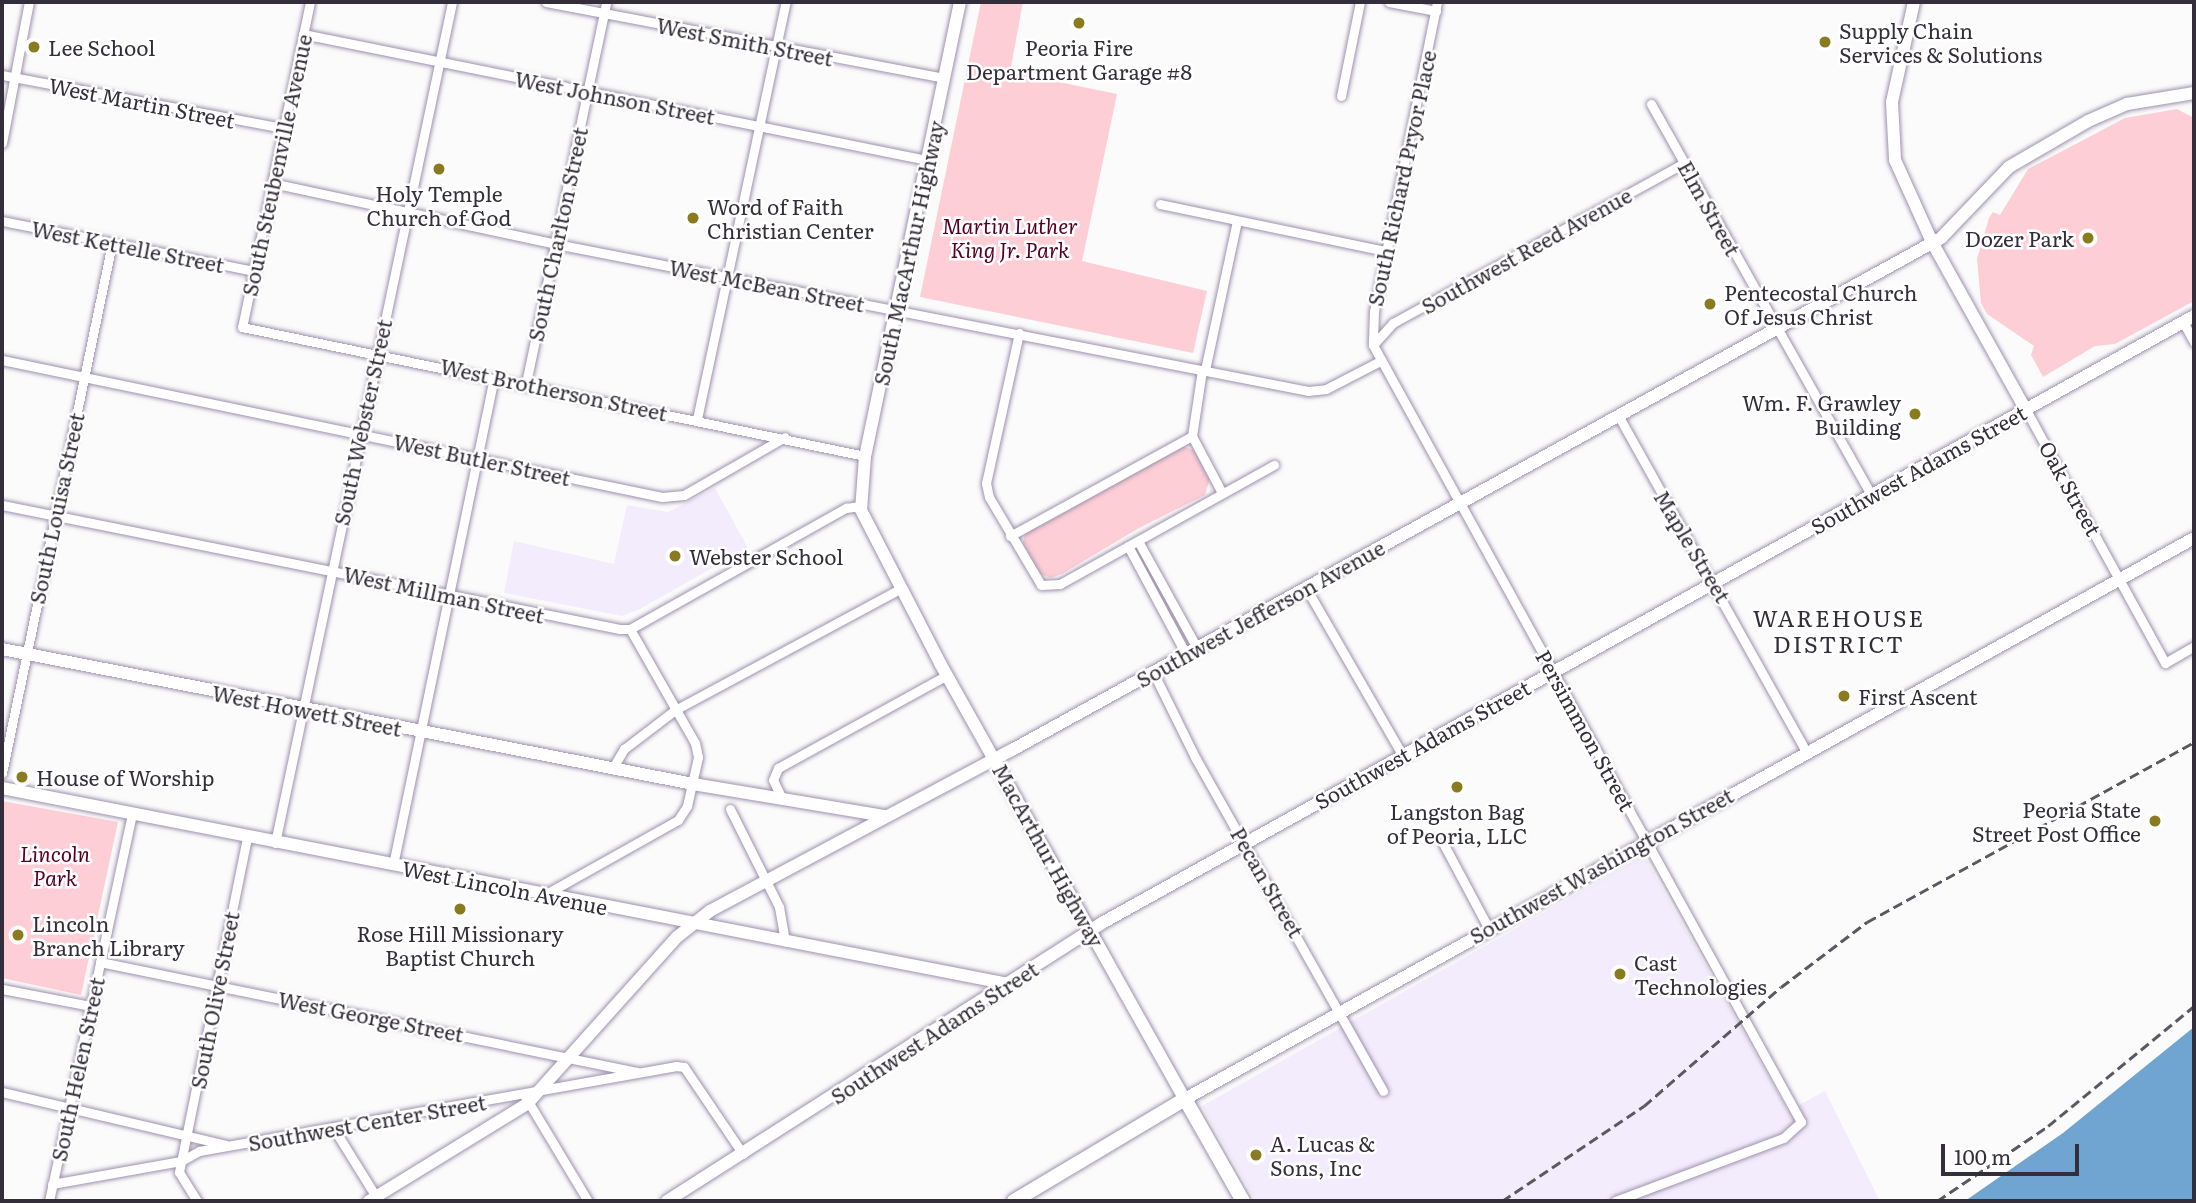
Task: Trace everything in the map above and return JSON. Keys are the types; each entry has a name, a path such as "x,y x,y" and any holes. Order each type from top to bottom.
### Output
{"main road":[{"name":"South MacArthur Highway","path":"860,506 865,456 960,2"},
{"name":"Oak Street","path":"1914,2 1892,102 1891,138 1903,182 1932,242 2026,410"},
{"name":"Southwest Jefferson Avenue","path":"374,1200 543,1089 692,922 765,880 1153,673 1932,242 1952,228 2000,175 2032,152 2109,111 2194,93"},
{"name":"Southwest Adams Street","path":"667,1201 1091,930 1402,754 2189,319"},
{"name":"MacArthur Highway","path":"860,506 947,675 1243,1201"},
{"name":"Southwest Washington Street","path":"1014,1201 1341,1010 2194,538"},
{"name":"West Howett Street","path":"2,649 420,732 614,766 693,784 886,816"},
{"name":"West Lincoln Avenue","path":"2,788 247,838 1008,984"}],"street":[{"path":"2,143 29,2"},
{"name":"South Steubenville Avenue","path":"242,327 310,2"},
{"name":"South Webster Street","path":"275,843 452,2"},
{"name":"West Smith Street","path":"547,2 776,48 944,78"},
{"name":"South Charlton Street","path":"526,383 606,2"},
{"path":"696,419 729,277 786,2"},
{"path":"1341,96 1360,2"},
{"path":"1389,2 1436,6"},
{"name":"South Richard Pryor Place","path":"1373,345 1371,329 1385,251 1436,6"},
{"name":"West Johnson Street","path":"303,34 927,160"},
{"name":"West Martin Street","path":"2,75 283,128"},
{"name":"Elm Street","path":"1651,104 1872,496"},
{"name":"Southwest Reed Avenue","path":"1373,345 1393,323 1684,163"},
{"name":"West McBean Street","path":"272,183 407,209 556,244 1308,391 1326,390 1380,361"},
{"path":"1160,204 1385,251"},
{"name":"West Kettelle Street","path":"2,221 254,271"},
{"path":"1222,493 1192,436 1203,370 1237,221"},
{"name":"South Louisa Street","path":"2,773 112,243"},
{"path":"2189,319 2194,341"},
{"name":"West Brotherson Street","path":"242,327 526,383 865,456"},
{"path":"1019,333 986,483 1010,536 1041,585 1060,584 1274,465"},
{"name":"Persimmon Street","path":"1373,345 1798,1116 1800,1126 1783,1138 1615,1201"},
{"name":"West Butler Street","path":"2,360 673,498 785,437"},
{"path":"393,865 495,378"},
{"name":"Oak Street","path":"2026,410 2165,663 2194,646"},
{"name":"Maple Street","path":"1618,415 1806,751"},
{"path":"1010,536 1192,436"},
{"name":"West Millman Street","path":"2,505 630,629"},
{"path":"544,895 678,820 693,784 698,757 695,743 630,629 846,508 860,506"},
{"path":"1138,541 1191,651"},
{"path":"1128,547 1191,651"},
{"path":"1306,588 1402,754"},
{"path":"614,766 624,749 675,710 901,589"},
{"name":"Pecan Street","path":"1153,673 1384,1091"},
{"path":"782,799 773,780 778,768 947,675"},
{"path":"730,809 781,912 785,941"},
{"name":"South Helen Street","path":"48,1201 132,815"},
{"name":"South Olive Street","path":"181,1161 247,838"},
{"path":"1443,843 1489,929"},
{"name":"West George Street","path":"100,962 570,1056 642,1073"},
{"path":"2,989 90,1006"},
{"path":"543,1089 684,1067 743,1154"},
{"path":"2,1092 70,1105 80,1113 234,1146"},
{"path":"526,1098 588,1201"},
{"name":"Southwest Center Street","path":"52,1184 181,1161 199,1151 526,1098"},
{"path":"334,1129 374,1200"},
{"path":"181,1161 179,1171 197,1201"}],"shaded area":[{"name":"Webster School","path":"715,488 748,548 640,609 622,616 504,593 514,541 614,564 627,505 668,512"},
{"path":"1644,856 1788,1111 1825,1091 1880,1201 1256,1201 1202,1106"}],"green space":[{"name":"Martin Luther King Jr. Park","path":"981,2 1023,2 1010,72 1117,94 1082,261 1207,291 1193,353 920,297"},
{"name":"Dozer Park","path":"2177,109 2194,118 2194,301 2115,344 2095,346 2043,377 2031,355 2034,346 1987,314 1981,303 1977,259 1989,218 1993,212 2000,215 2028,169 2125,118"},
{"path":"1181,446 1194,450 1210,478 1205,495 1139,528 1062,574 1050,578 1040,574 1023,543 1025,532"},
{"name":"Lincoln Park","path":"2,801 118,822 81,995 2,978"}],"water":[{"path":"2194,1027 2194,1201 1965,1201 2063,1133"}],"railway":[{"path":"1502,1201 1644,1106 1781,987 1867,922 2194,742"},
{"path":"1937,1201 2048,1126 2194,1006"}],"place":[{"name":"Peoria Fire Department Garage #8","path":"1079,23"},
{"name":"Supply Chain Services & Solutions","path":"1825,42"},
{"name":"Lee School","path":"34,47"},
{"name":"Holy Temple Church of God","path":"439,169"},
{"name":"Word of Faith Christian Center","path":"693,218"},
{"name":"Dozer Park","path":"2088,238"},
{"name":"Pentecostal Church Of Jesus Christ","path":"1710,304"},
{"name":"Wm. F. Grawley Building","path":"1915,414"},
{"name":"Webster School","path":"675,556"},
{"name":"First Ascent","path":"1844,696"},
{"name":"House of Worship","path":"22,777"},
{"name":"Langston Bag of Peoria, LLC","path":"1457,787"},
{"name":"Peoria State Street Post Office","path":"2155,821"},
{"name":"Rose Hill Missionary Baptist Church","path":"460,909"},
{"name":"Lincoln Branch Library","path":"18,935"},
{"name":"Cast Technologies","path":"1620,974"},
{"name":"A. Lucas & Sons, Inc","path":"1256,1155"}],"district":[{"name":"WAREHOUSE DISTRICT","path":"1839,630"}]}
